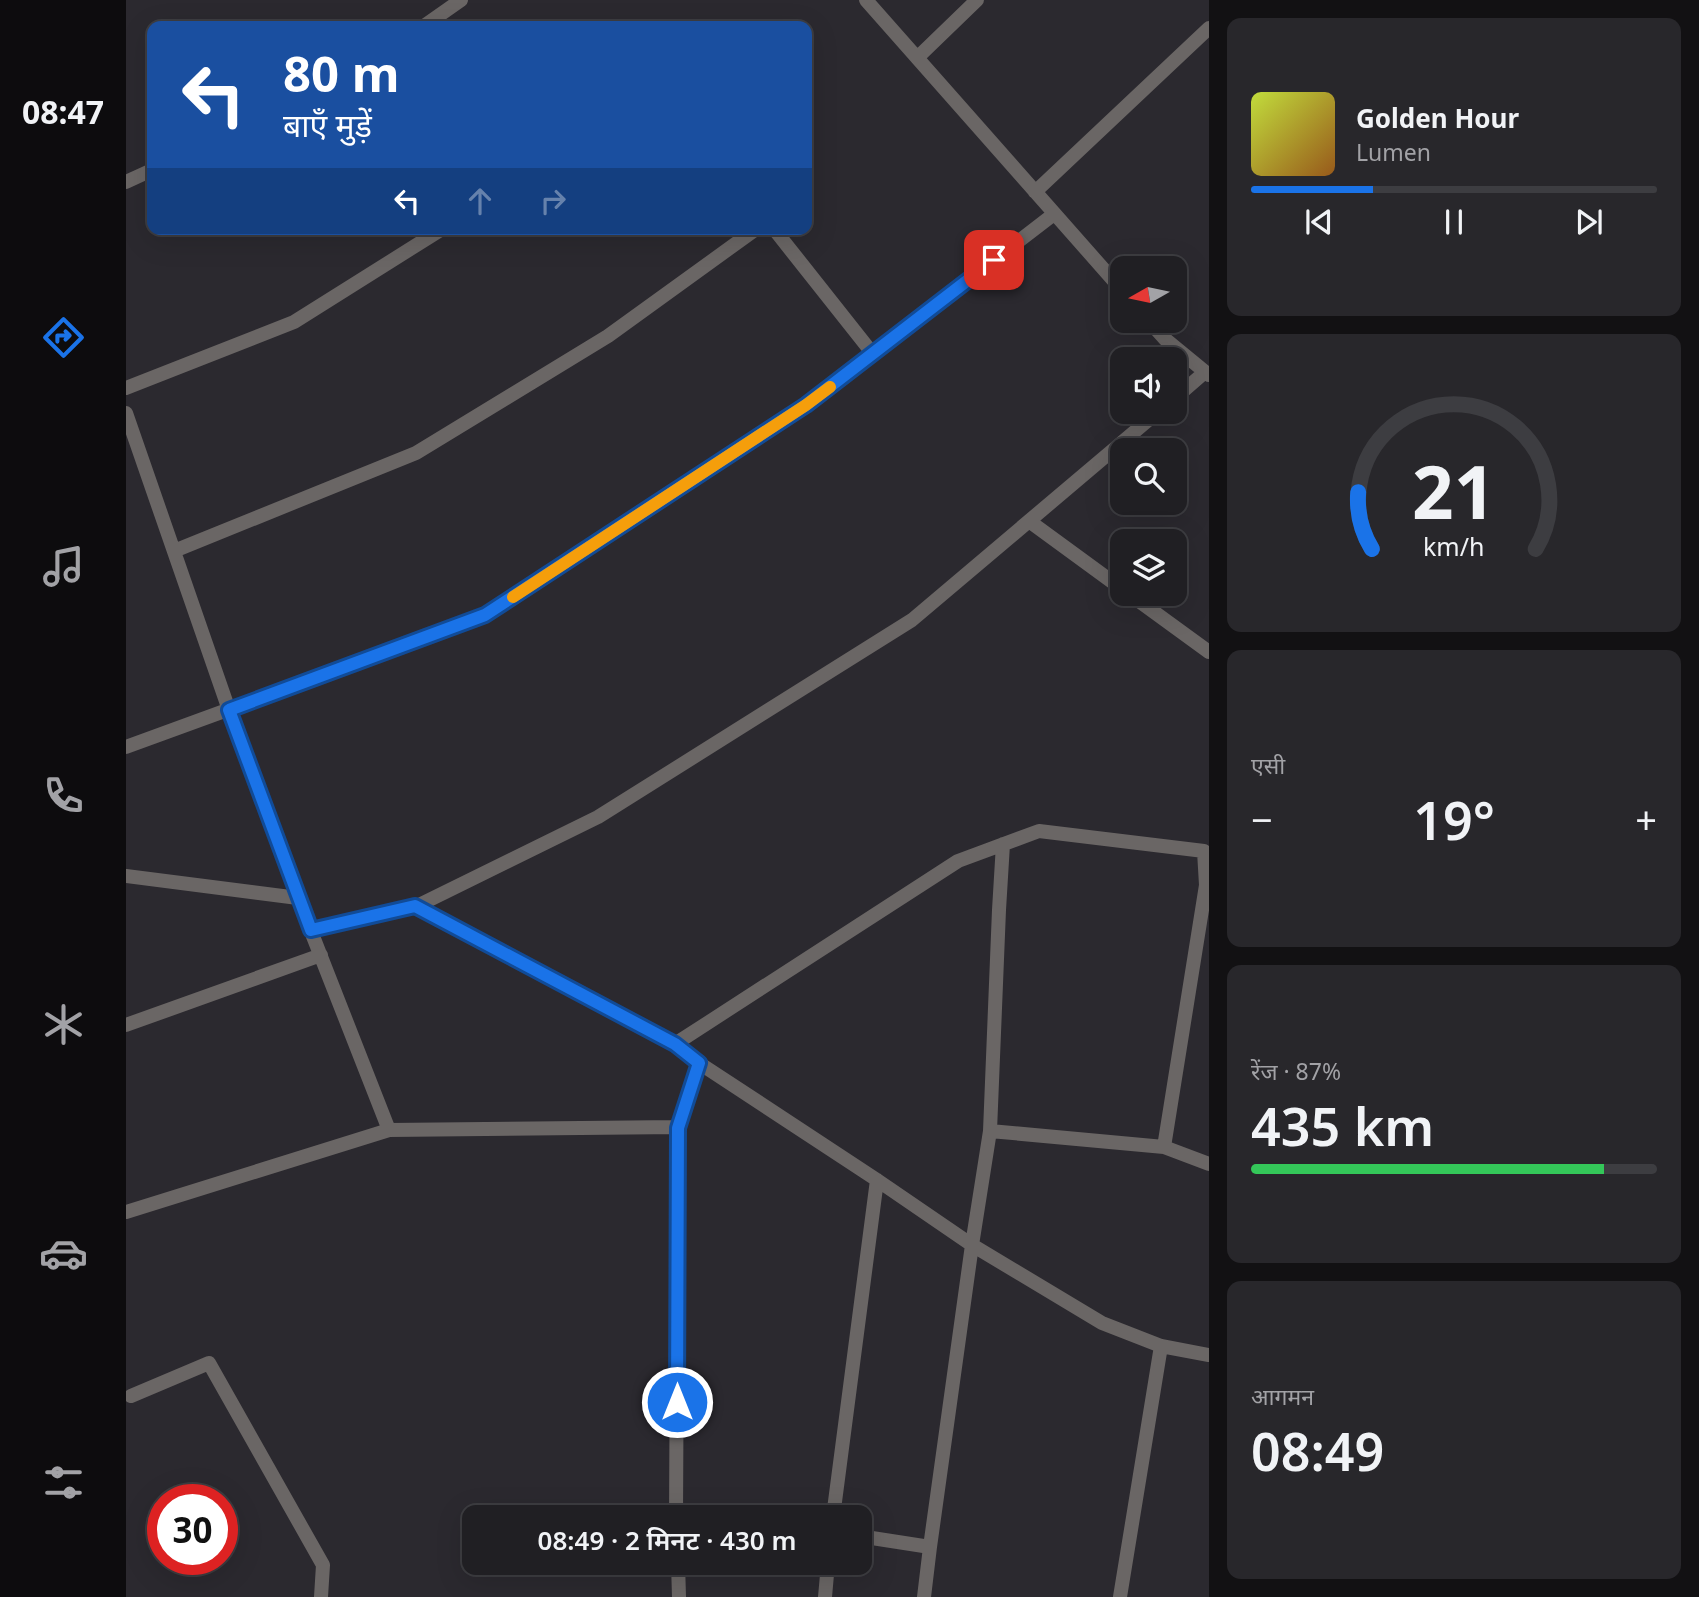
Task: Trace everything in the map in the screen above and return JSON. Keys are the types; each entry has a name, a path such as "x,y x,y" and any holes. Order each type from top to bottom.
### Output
{"street":[{"path":"431,21 461,0"},
{"path":"866,0 1110,276"},
{"path":"917,58 977,0"},
{"path":"1035,192 1209,28"},
{"path":"126,182 147,172"},
{"path":"126,747 485,615 806,405 1055,214"},
{"path":"126,388 294,323 433,235"},
{"path":"174,551 416,453 608,336 748,235"},
{"path":"779,235 873,354"},
{"path":"1160,333 1207,374 1187,389"},
{"path":"126,413 229,710 298,898 389,1130"},
{"path":"311,930 415,906 598,817 912,620 1144,424"},
{"path":"1029,521 1110,580"},
{"path":"1146,606 1209,652"},
{"path":"675,1044 957,861 1039,831 1206,853 1206,885 1164,1147"},
{"path":"924,1597 990,1131 1003,844"},
{"path":"126,876 298,898"},
{"path":"415,906 675,1044 699,1063 972,1245 1102,1323 1161,1346 1209,1355"},
{"path":"126,1025 321,955"},
{"path":"676,1505 678,1128 699,1063"},
{"path":"126,1212 389,1130 678,1128"},
{"path":"990,1131 1164,1147 1209,1164"},
{"path":"835,1505 877,1180"},
{"path":"1120,1597 1161,1346"},
{"path":"126,1381 129,1397 209,1363 323,1564 321,1597"},
{"path":"872,1538 930,1547"},
{"path":"678,1575 679,1597"},
{"path":"825,1597 827,1575"}],"slow traffic":[{"path":"513,597 830,387"}],"route":[{"path":"677,1402 678,1128 699,1063 675,1044 415,906 311,930 229,710 485,615 806,405 994,260"}]}
